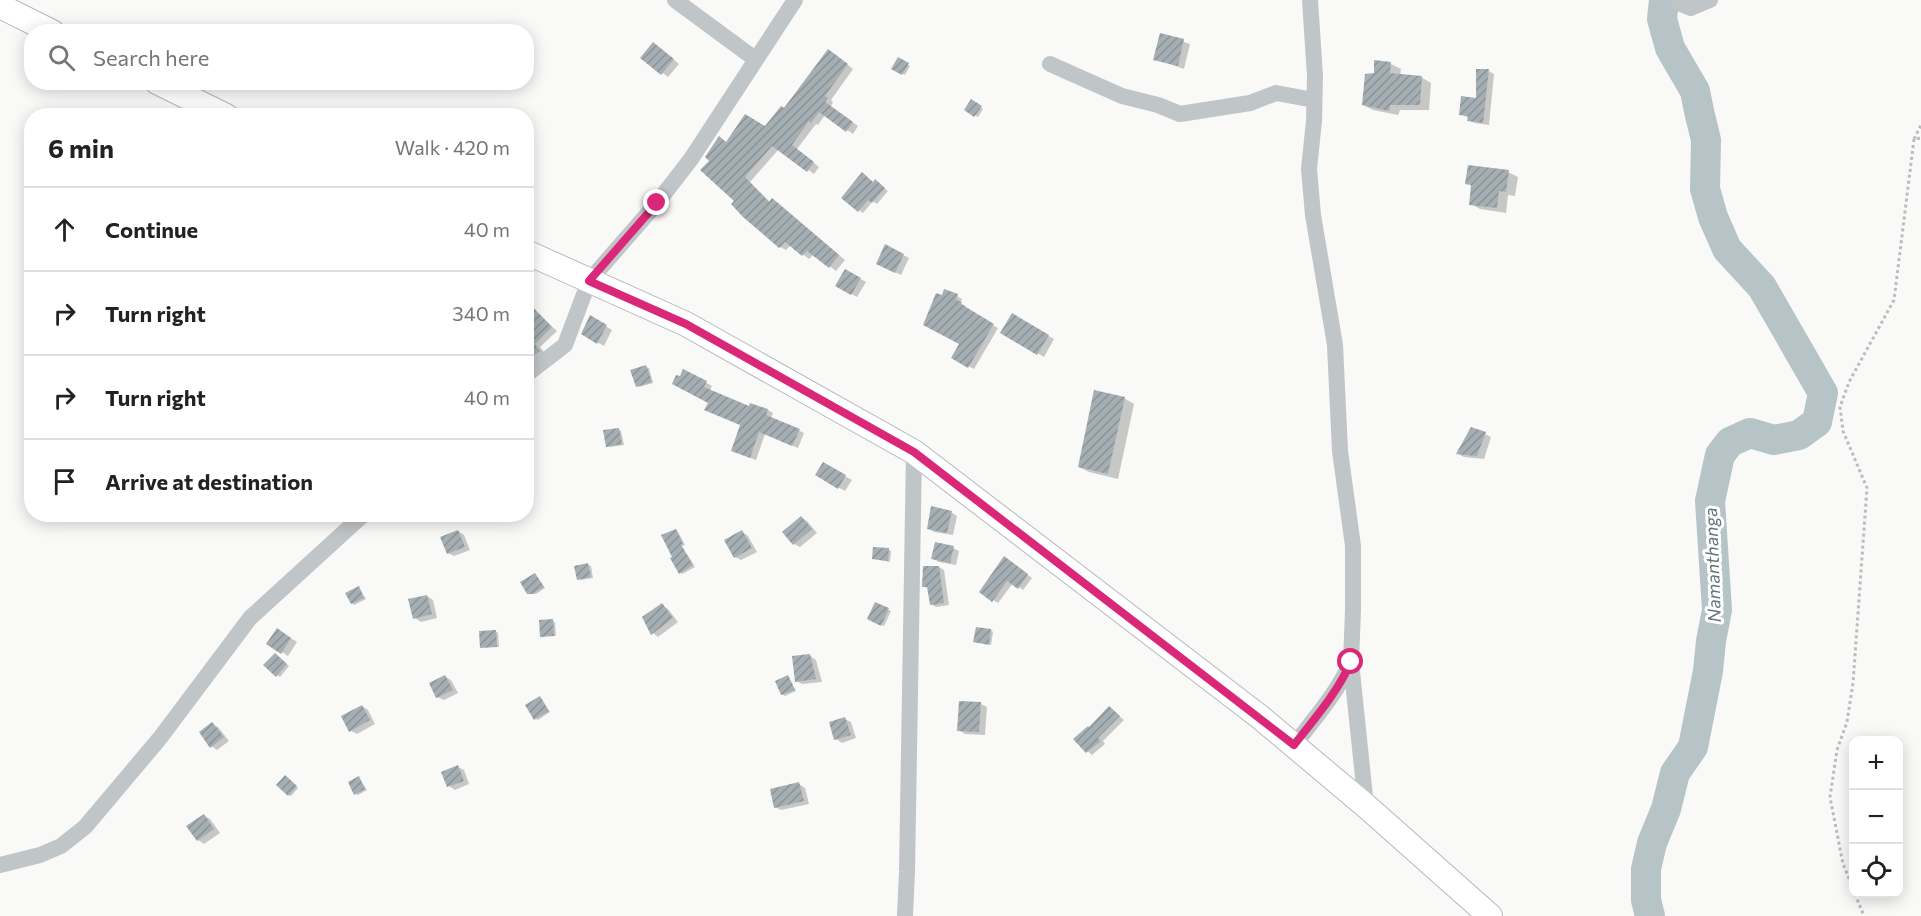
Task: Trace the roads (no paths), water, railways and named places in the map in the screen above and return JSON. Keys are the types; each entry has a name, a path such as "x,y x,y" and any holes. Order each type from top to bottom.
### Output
{"street":[{"path":"675,0 755,59"},
{"path":"534,369 565,345 589,281 657,203 691,159 795,0"},
{"path":"1310,0 1315,76 1309,169 1313,215 1335,345 1340,451 1353,546 1351,662 1366,806"},
{"path":"1679,3 1691,8 1710,0"},
{"path":"0,6 36,24"},
{"path":"1050,64 1122,96 1158,105 1180,114 1250,103 1276,93 1314,100"},
{"path":"173,90 210,108"},
{"path":"534,256 686,324 914,452 1294,745 1490,916"},
{"path":"904,916 907,872 914,452"},
{"path":"0,865 40,855 61,846 79,832 160,738 250,618 355,522"},
{"path":"1294,745 1331,699 1351,662"}],"water":[{"path":"1699,111 1713,217 1709,203"}],"waterway":[{"name":"Namanthanga","path":"1650,916 1646,900 1646,869 1652,843 1666,809 1675,773 1693,747 1708,671 1717,610 1710,501 1720,455 1730,442 1750,433 1774,440 1799,435 1817,422 1823,393 1762,287 1727,249 1713,217 1705,189 1706,140 1695,91 1670,48 1662,19 1664,0"}]}
